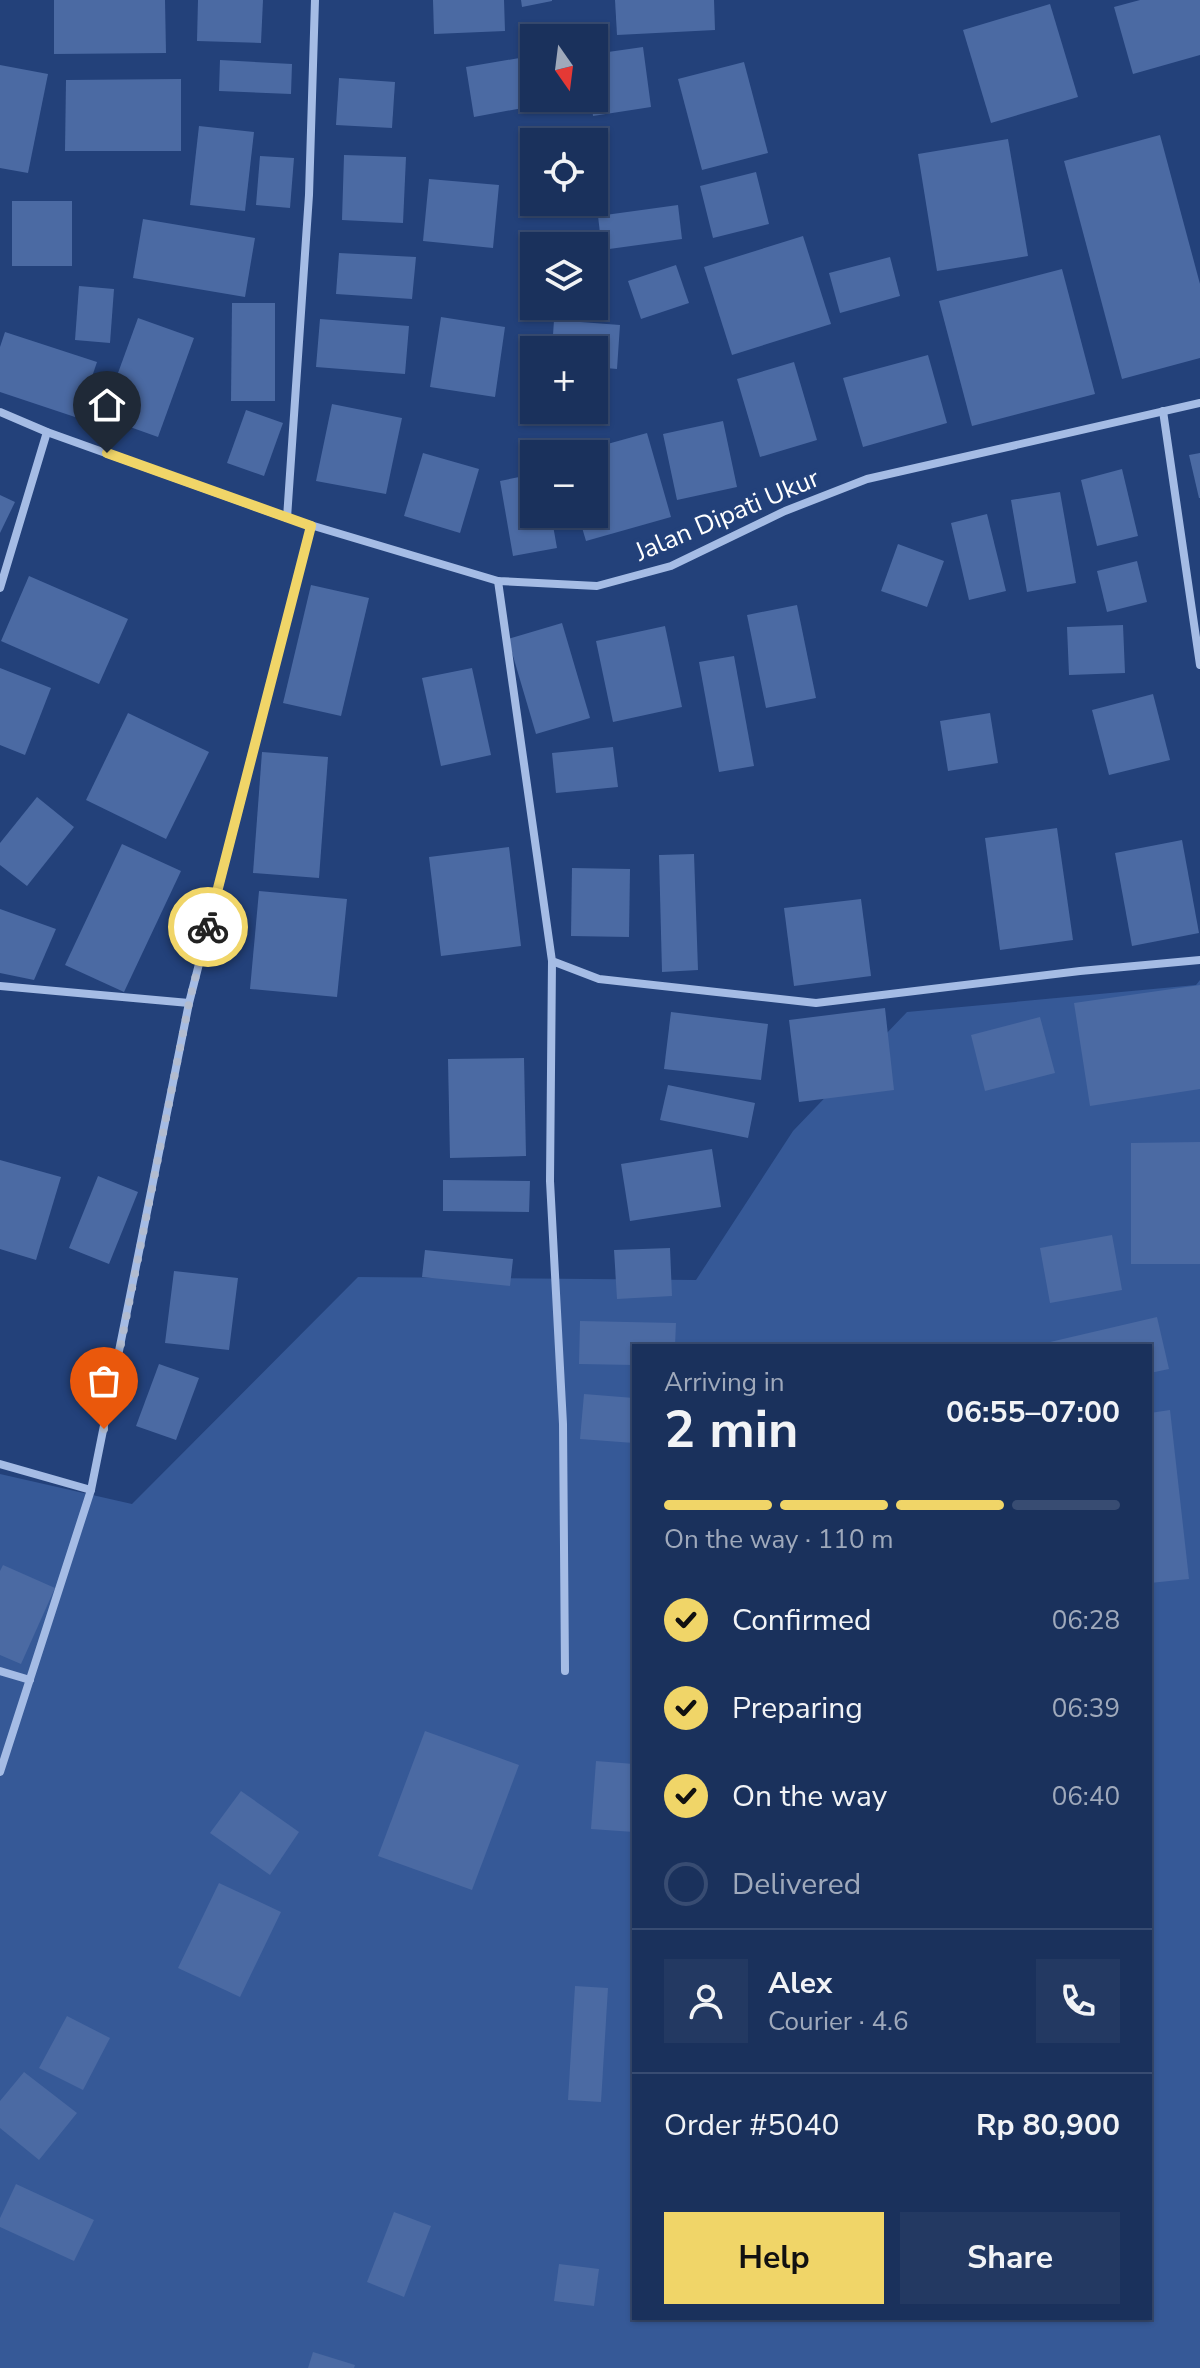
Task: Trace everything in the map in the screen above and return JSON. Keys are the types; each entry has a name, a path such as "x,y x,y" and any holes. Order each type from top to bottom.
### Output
{"street":[{"path":"287,518 309,195 315,0"},
{"name":"Jalan Dipati Ukur","path":"0,412 47,432 287,518 498,581 597,586 671,566 785,511 867,479 1200,403"},
{"path":"1163,411 1200,665"},
{"path":"0,588 47,432"},
{"path":"0,1772 91,1490 189,1003 311,526"},
{"path":"498,581 552,961 550,1181 563,1424 565,1671"},
{"path":"552,961 599,979 816,1003 1080,971 1200,960"},
{"path":"0,986 189,1003"},
{"path":"0,1464 91,1490"},
{"path":"0,1671 30,1680"}],"shaded area":[{"path":"1200,980 1200,2368 0,2368 0,1474 132,1504 358,1277 696,1280 793,1131 907,1012 1196,985"}],"building":[{"path":"54,0 165,0 166,53 54,54"},
{"path":"198,0 263,0 261,43 197,41"},
{"path":"433,0 504,0 505,31 434,34"},
{"path":"521,0 552,0 552,1 522,7"},
{"path":"615,0 714,0 715,30 617,35"},
{"path":"1140,0 1200,0 1200,55 1133,74 1114,7"},
{"path":"1050,4 1078,97 991,123 963,30"},
{"path":"643,47 651,107 593,116 593,112 608,112 608,52"},
{"path":"520,58 520,109 474,117 466,67"},
{"path":"220,60 292,64 291,94 219,91"},
{"path":"744,62 768,153 702,170 678,79"},
{"path":"0,65 48,74 28,173 0,168"},
{"path":"339,78 395,82 392,128 336,125"},
{"path":"181,79 181,151 65,151 66,80"},
{"path":"199,126 254,132 245,211 190,205"},
{"path":"1160,135 1200,284 1200,358 1122,379 1064,161"},
{"path":"1008,139 1028,256 937,271 918,154"},
{"path":"344,155 406,157 403,223 342,220"},
{"path":"260,156 294,158 290,208 256,205"},
{"path":"756,172 769,224 713,238 700,186"},
{"path":"429,179 499,185 493,248 423,241"},
{"path":"12,201 72,201 72,266 12,266"},
{"path":"678,205 682,239 608,249 608,232 600,232 598,216"},
{"path":"143,219 255,238 245,297 133,278"},
{"path":"803,236 831,324 732,355 704,267"},
{"path":"339,253 416,257 412,299 336,294"},
{"path":"890,257 900,296 840,313 829,273"},
{"path":"676,265 689,303 641,319 628,281"},
{"path":"1062,269 1095,394 972,426 939,301"},
{"path":"79,286 114,289 110,343 75,340"},
{"path":"232,303 275,303 275,401 231,401"},
{"path":"441,317 505,327 495,397 430,387"},
{"path":"138,318 194,338 158,437 102,417"},
{"path":"320,319 409,326 405,374 316,367"},
{"path":"554,320 620,325 617,369 608,368 608,336 553,336"},
{"path":"5,332 97,362 78,418 0,392 0,347"},
{"path":"928,355 947,423 863,447 843,378"},
{"path":"794,362 817,440 760,457 737,379"},
{"path":"332,404 402,418 386,494 316,481"},
{"path":"246,410 283,423 264,476 227,463"},
{"path":"723,421 737,487 677,500 663,434"},
{"path":"647,433 671,517 586,541 582,528 608,528 608,444"},
{"path":"423,453 479,469 460,533 404,516"},
{"path":"1200,453 1200,498 1199,498 1189,455"},
{"path":"1122,469 1138,536 1097,546 1081,480"},
{"path":"520,477 520,528 553,528 557,548 513,556 500,481"},
{"path":"1060,492 1076,583 1027,592 1011,500"},
{"path":"0,495 15,502 0,533"},
{"path":"987,514 1006,591 969,600 951,523"},
{"path":"898,544 944,561 927,607 881,591"},
{"path":"1137,561 1147,602 1107,612 1097,571"},
{"path":"29,576 128,619 99,684 1,641"},
{"path":"311,585 369,598 341,716 283,703"},
{"path":"797,605 816,698 766,708 747,615"},
{"path":"562,623 590,718 536,734 508,639"},
{"path":"1123,625 1125,673 1069,675 1067,627"},
{"path":"665,626 682,707 613,722 596,641"},
{"path":"734,656 754,766 719,772 699,662"},
{"path":"0,668 51,688 25,755 0,745"},
{"path":"472,668 491,755 441,766 422,678"},
{"path":"1153,694 1170,760 1109,775 1092,710"},
{"path":"128,713 209,752 166,839 86,800"},
{"path":"990,713 998,763 948,771 940,721"},
{"path":"613,747 618,787 556,793 552,753"},
{"path":"262,752 328,757 319,878 253,873"},
{"path":"37,797 74,827 27,886 0,865 0,843"},
{"path":"1057,828 1073,940 1000,950 985,838"},
{"path":"1182,840 1199,933 1132,946 1115,853"},
{"path":"122,844 181,871 124,992 65,965"},
{"path":"509,847 521,946 441,956 429,857"},
{"path":"694,854 698,970 662,972 659,855"},
{"path":"572,868 630,869 629,937 571,936"},
{"path":"259,891 347,899 337,997 250,989"},
{"path":"861,899 871,976 794,986 784,908"},
{"path":"0,909 56,929 34,980 0,973"},
{"path":"1200,985 1200,1089 1090,1106 1074,1003"},
{"path":"885,1008 894,1090 799,1102 789,1020"},
{"path":"671,1012 768,1024 761,1080 664,1069"},
{"path":"1040,1017 1055,1073 985,1091 971,1035"},
{"path":"524,1058 526,1156 450,1158 448,1059"},
{"path":"668,1085 755,1103 748,1138 660,1120"},
{"path":"1200,1142 1200,1264 1131,1264 1131,1143"},
{"path":"712,1149 721,1207 630,1221 621,1164"},
{"path":"0,1160 61,1177 36,1260 0,1249"},
{"path":"98,1176 138,1192 109,1264 69,1248"},
{"path":"443,1180 530,1181 529,1212 443,1211"},
{"path":"1112,1235 1122,1290 1050,1303 1040,1248"},
{"path":"670,1248 672,1296 617,1299 614,1250"},
{"path":"425,1250 513,1259 510,1286 422,1277"},
{"path":"174,1271 238,1278 229,1350 165,1343"},
{"path":"1157,1317 1169,1369 1152,1373 1152,1344 1042,1344"},
{"path":"580,1321 676,1323 675,1344 632,1344 632,1365 579,1364"},
{"path":"159,1364 199,1378 176,1440 136,1426"},
{"path":"584,1394 632,1398 632,1443 580,1439"},
{"path":"1170,1410 1189,1579 1152,1583 1152,1413"},
{"path":"3,1565 55,1588 21,1664 0,1655 0,1571"},
{"path":"425,1731 519,1765 472,1890 378,1856"},
{"path":"596,1761 632,1764 632,1832 591,1829"},
{"path":"241,1791 299,1832 270,1875 210,1833"},
{"path":"219,1883 281,1912 240,1997 178,1968"},
{"path":"575,1986 608,1988 601,2102 568,2100"},
{"path":"67,2016 110,2038 83,2090 39,2068"},
{"path":"24,2072 77,2113 39,2160 0,2128 0,2101"},
{"path":"16,2184 94,2220 74,2261 0,2227 0,2218"},
{"path":"394,2212 431,2226 404,2297 367,2282"},
{"path":"559,2264 599,2269 594,2306 554,2301"},
{"path":"313,2352 355,2365 354,2368 308,2368"}],"way so far":[{"path":"104,1429 189,1003 208,927"}],"route":[{"path":"107,453 311,526 208,927"}]}
